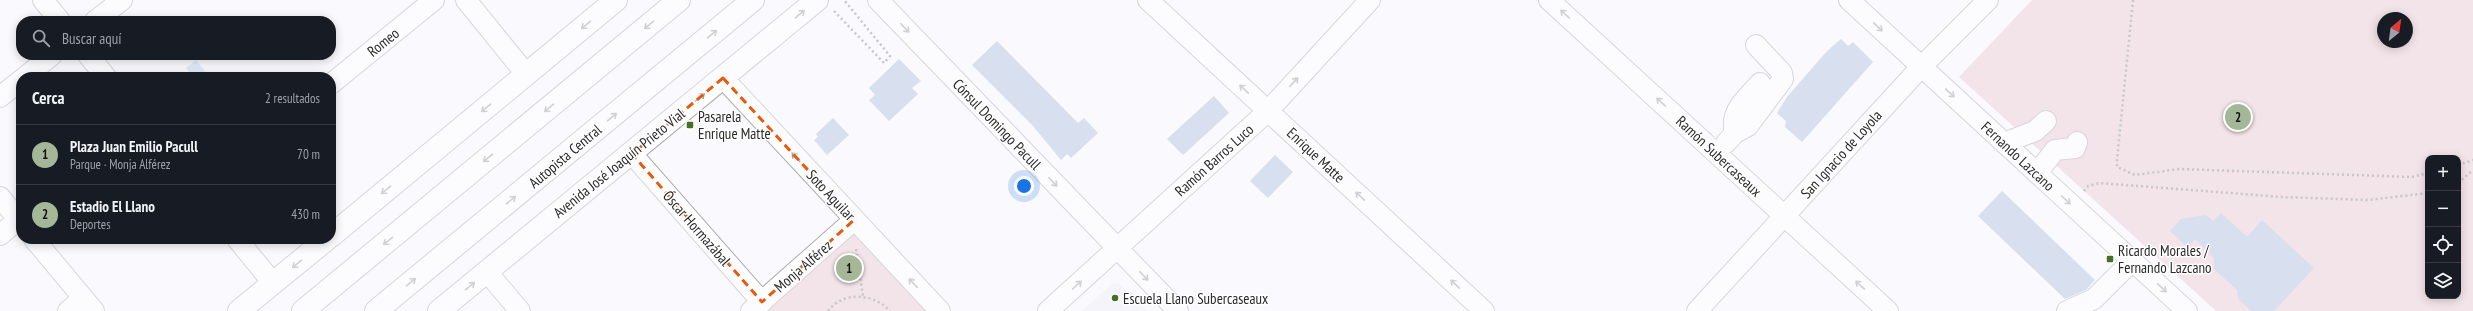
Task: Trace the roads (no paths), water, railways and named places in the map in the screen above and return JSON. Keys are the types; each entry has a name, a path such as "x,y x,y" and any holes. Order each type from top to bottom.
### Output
{"main road":[{"path":"336,232 616,0"},
{"path":"303,311 679,0"},
{"name":"Autopista Central","path":"376,311 753,0"},
{"name":"Avenida José Joaquín Prieto Vial","path":"439,311 723,78 825,5"},
{"path":"239,311 321,244"}],"street":[{"path":"43,0 56,16"},
{"path":"101,16 122,0"},
{"name":"Romeo","path":"336,80 434,0"},
{"path":"466,0 526,74"},
{"name":"Cónsul Domingo Pacull","path":"878,0 1178,311"},
{"name":"Enrique Matte","path":"1148,0 1484,311"},
{"name":"Ramón Barros Luco","path":"1048,311 1268,111 1370,0"},
{"name":"Ramón Subercaseaux","path":"1549,0 1888,311"},
{"name":"Fernando Lazcano","path":"1849,0 2187,311"},
{"name":"San Ignacio de Loyola","path":"1697,311 1921,67 1988,0"},
{"path":"1716,153 1735,133 1742,132 1748,126 1783,79 1782,73 1756,45"},
{"path":"31,72 46,60"},
{"path":"92,60 102,72"},
{"name":"Soto Aguilar","path":"723,78 940,311"},
{"path":"1735,133 1734,114 1760,83"},
{"path":"0,98 16,84"},
{"path":"2004,143 2035,131 2046,121"},
{"path":"2037,173 2055,150 2070,150 2075,148 2077,142"},
{"name":"Óscar Hormazábal","path":"632,154 756,306"},
{"path":"0,197 16,216"},
{"name":"Monja Alférez","path":"756,306 854,220"},
{"path":"0,235 16,224"},
{"path":"38,244 88,305 68,311"},
{"path":"242,244 273,283"},
{"path":"2067,311 2094,299 2132,261"},
{"path":"487,272 520,311"}],"water":[{"path":"196,60 206,72 189,72 186,68"}],"place":[{"name":"Estadio El Llano","path":"2238,117"},
{"name":"Pasarela Enrique Matte","path":"690,125"},
{"name":"Ricardo Morales / Fernando Lazcano","path":"2110,259"},
{"name":"Plaza Juan Emilio Pacull","path":"849,268"},
{"name":"Escuela Llano Subercaseaux","path":"1115,298"}]}
